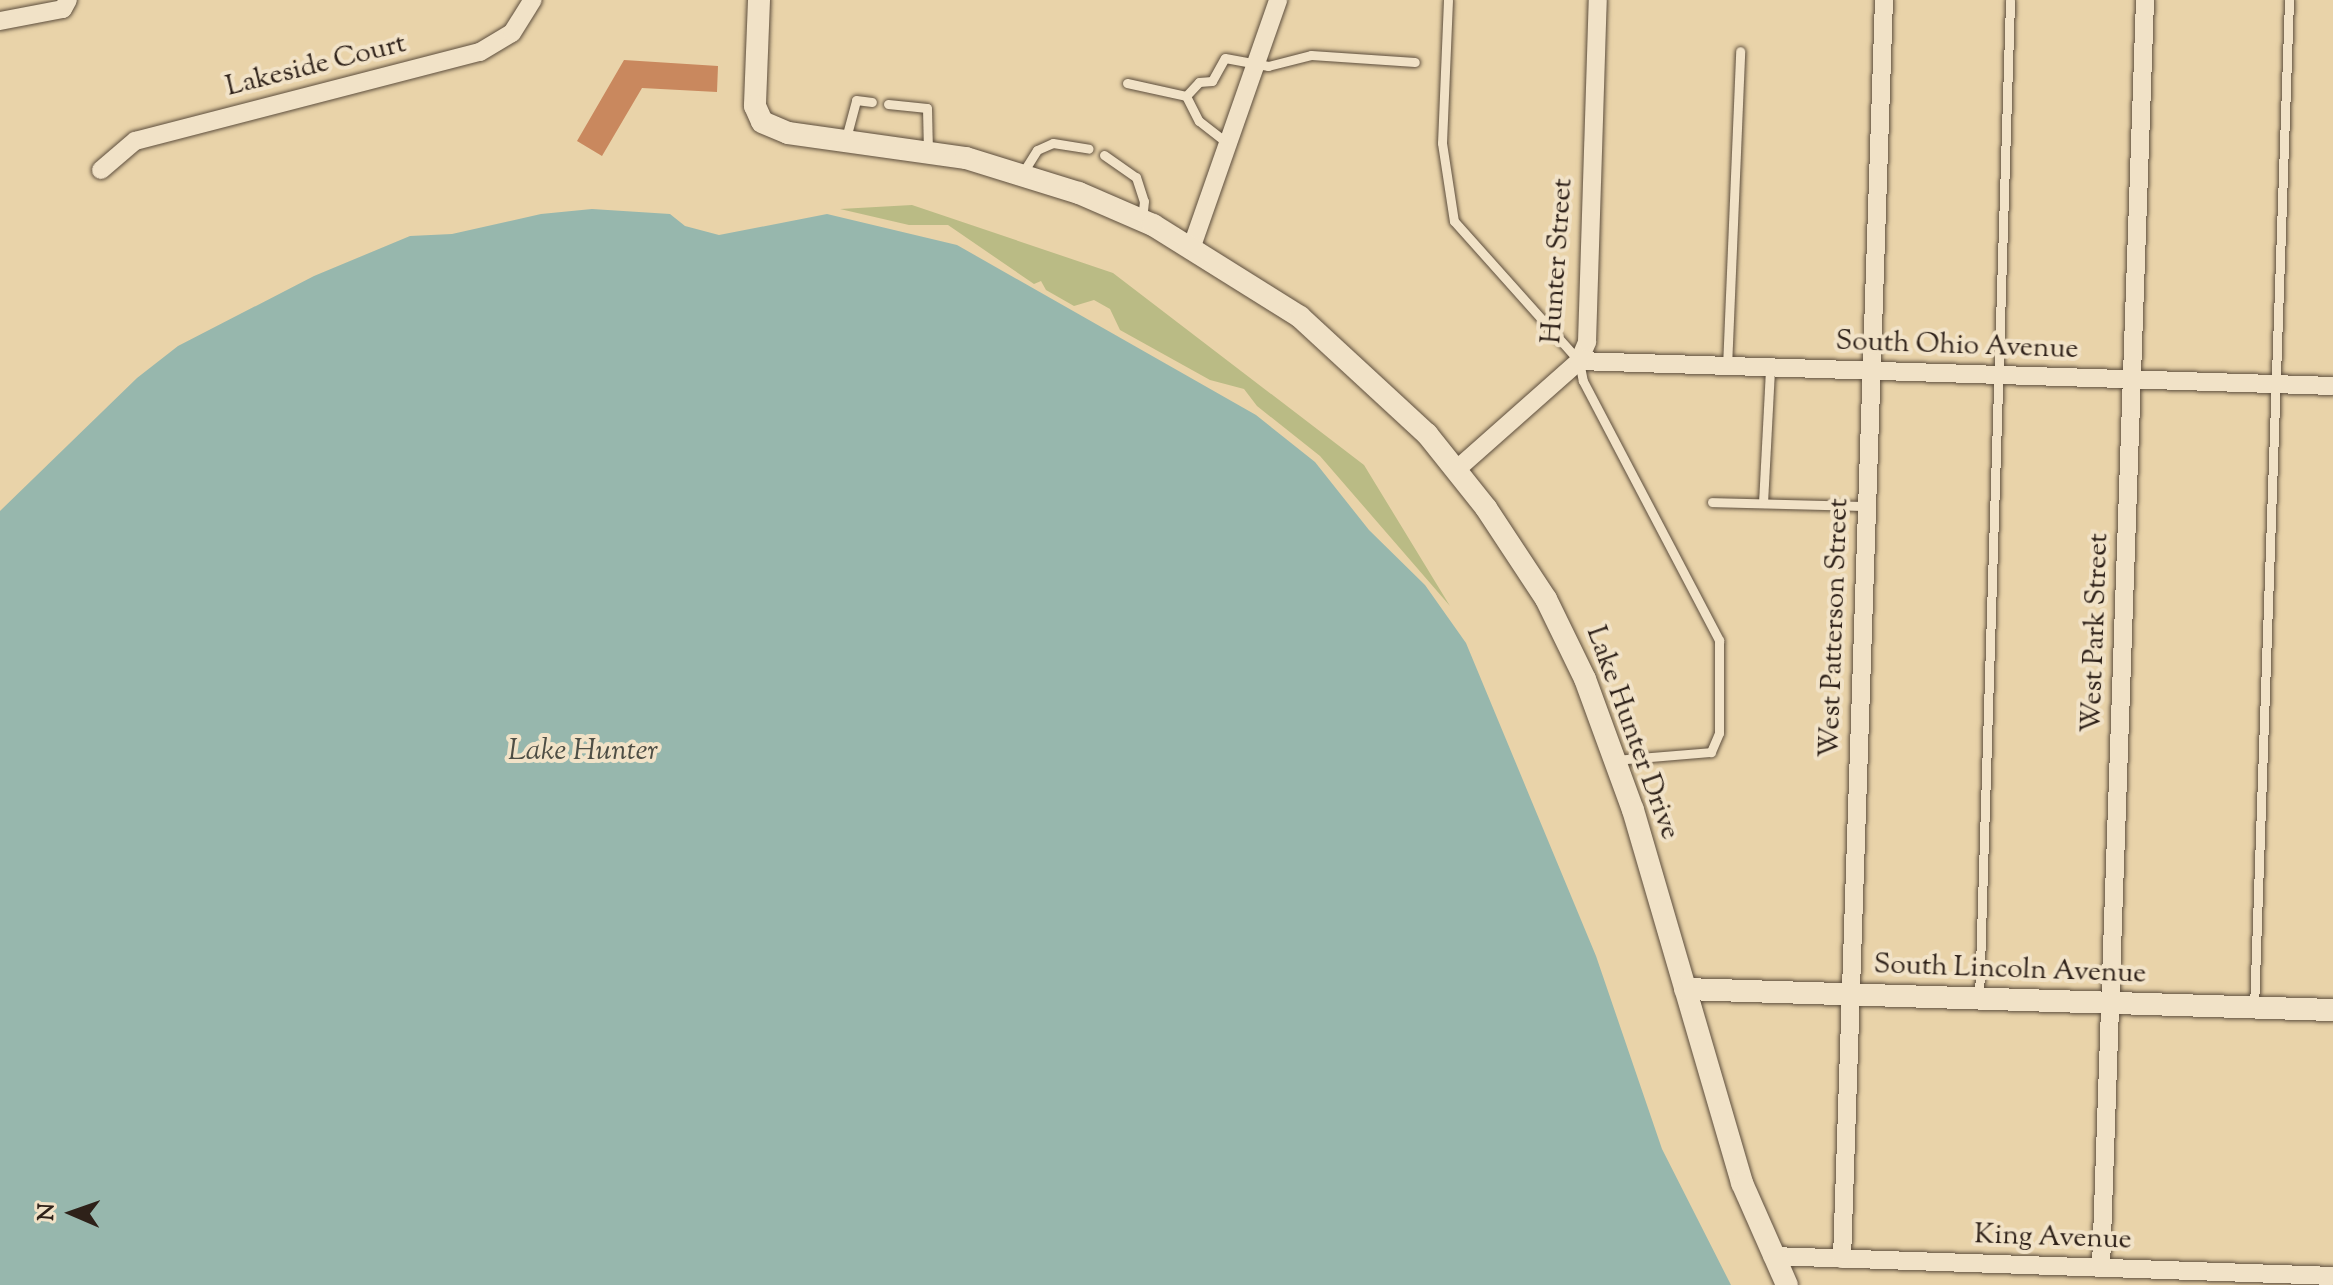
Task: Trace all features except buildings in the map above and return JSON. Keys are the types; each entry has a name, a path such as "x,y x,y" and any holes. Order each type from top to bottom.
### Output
{"street":[{"path":"0,21 63,9 68,0"},
{"name":"Lakeside Court","path":"101,170 135,141 480,52 512,33 533,0"},
{"name":"Lake Hunter Drive","path":"759,0 755,106 762,122 772,129 928,151 1022,174 1142,220 1192,246 1300,317 1370,377 1456,470 1546,599 1616,760 1742,1183 1787,1285"},
{"path":"1192,246 1278,0"},
{"name":"Hunter Street","path":"1456,470 1579,361 1587,342 1598,0"},
{"name":"West Patterson Street","path":"1842,1259 1884,0"},
{"name":"West Park Street","path":"2101,1267 2145,0"},
{"name":"South Ohio Avenue","path":"1579,361 2333,386"},
{"name":"South Lincoln Avenue","path":"1685,989 2333,1010"},
{"name":"King Avenue","path":"1772,1256 2333,1276"}],"lane":[{"path":"1448,0 1442,143 1454,221 1579,361 1583,381 1713,624 1721,653 1719,733 1711,752 1616,760"},
{"path":"1979,999 2010,0"},
{"path":"2254,1008 2289,0"},
{"path":"1727,367 1740,51"},
{"path":"1186,96 1199,82 1212,81 1225,58 1281,65 1311,55 1415,62"},
{"path":"1127,83 1186,96"},
{"path":"1186,96 1199,121 1228,144"},
{"path":"846,138 856,100 872,102"},
{"path":"888,104 927,108 928,151"},
{"path":"1022,174 1037,150 1053,143 1089,149"},
{"path":"1104,155 1136,177 1144,201 1142,220"},
{"path":"1763,503 1770,369"},
{"path":"1712,502 1868,506"}],"green space":[{"path":"912,205 1113,273 1364,465 1450,606 1320,456 1257,406 1244,389 1210,380 1120,330 1110,309 1094,300 1074,306 1046,290 1041,281 1034,284 948,225 909,225 840,209"}],"water":[{"name":"Lake Hunter","path":"592,209 670,214 685,226 719,235 827,214 957,245 1256,415 1315,462 1369,530 1425,585 1466,643 1596,956 1662,1149 1731,1285 0,1285 0,511 137,378 178,346 314,276 410,236 452,234 541,214"}]}
